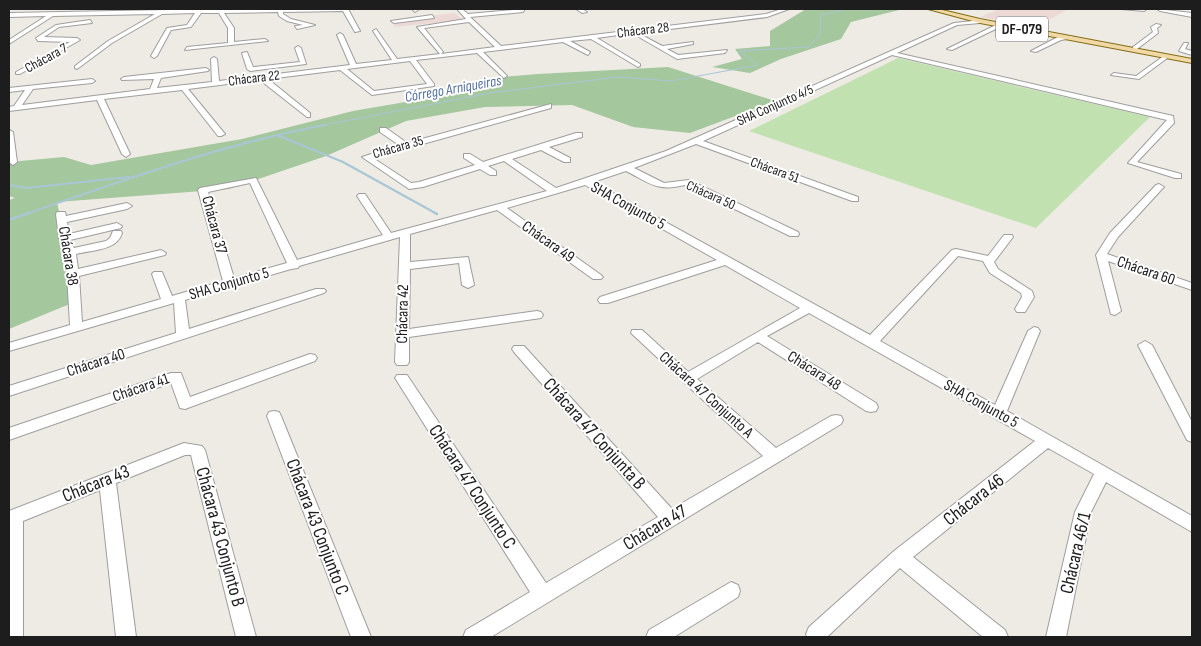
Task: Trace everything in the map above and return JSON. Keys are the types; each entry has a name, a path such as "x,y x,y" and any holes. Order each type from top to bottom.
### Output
{"main road":[{"name":"DF-079","path":"931,9 962,20 980,21 1059,37 1179,57"},
{"name":"DF-079","path":"941,9 1179,57"}],"street":[{"path":"12,15 31,9"},
{"path":"90,14 97,9"},
{"path":"12,15 179,10 199,12 346,9 356,31"},
{"path":"459,9 499,48"},
{"name":"Chácara 28","path":"499,48 767,15 786,9"},
{"path":"1124,9 1144,9"},
{"path":"1160,9 1192,15"},
{"path":"280,10 281,15 285,18 313,28 297,27"},
{"path":"220,11 230,28 231,44"},
{"path":"440,52 420,27 468,17 524,11"},
{"path":"114,21 127,12"},
{"path":"77,67 110,42 161,12"},
{"path":"154,56 168,29 189,26 199,12"},
{"path":"9,42 51,14"},
{"path":"456,15 468,17"},
{"path":"394,21 438,17"},
{"name":"SHA Conjunto 4/5","path":"586,182 628,168 695,141 962,20"},
{"name":"Chácara 7","path":"9,86 16,75 77,40 38,39 58,26 94,22"},
{"path":"1135,48 1156,32 1154,27 1158,24"},
{"path":"950,49 1000,25"},
{"path":"376,31 395,60"},
{"path":"633,32 681,57 725,51"},
{"path":"340,35 354,66"},
{"path":"592,36 638,65"},
{"path":"1034,51 1059,37"},
{"path":"564,40 588,53"},
{"path":"187,49 265,41"},
{"path":"661,48 691,43"},
{"path":"1186,44 1181,50 1192,53"},
{"path":"245,53 250,69 304,63 298,48"},
{"name":"Chácara 22","path":"12,108 499,48"},
{"path":"478,50 504,76"},
{"path":"891,53 1170,118 1171,121 1132,163 1178,176"},
{"path":"1114,75 1137,78 1179,57"},
{"path":"340,67 372,93 432,85 411,58"},
{"path":"214,59 216,83"},
{"path":"276,66 277,75"},
{"path":"130,76 160,76 206,70"},
{"path":"154,91 156,78 160,76"},
{"path":"261,77 307,115"},
{"path":"9,90 68,80 92,81"},
{"path":"12,108 31,87"},
{"path":"183,87 221,134"},
{"path":"100,97 126,154"},
{"name":"Chácara 35","path":"548,106 370,154 366,157 409,186 420,185 579,135"},
{"path":"383,130 404,145"},
{"path":"9,132 13,162"},
{"name":"Chácara 51","path":"695,141 855,199"},
{"path":"542,147 567,160"},
{"path":"467,156 493,173"},
{"path":"505,158 554,192"},
{"name":"Chácara 50","path":"628,168 666,186 686,182 794,234"},
{"name":"Chácara 37","path":"230,284 203,190 253,180 294,266"},
{"name":"SHA Conjunto 5","path":"9,347 294,266 405,232 586,182 1046,442 1103,472 1192,525"},
{"path":"1115,311 1101,255 1114,235 1159,187"},
{"path":"362,196 389,237"},
{"name":"Chácara 38","path":"76,328 70,252 64,238 62,217 127,206"},
{"name":"Chácara 49","path":"499,207 597,277"},
{"path":"64,238 117,230 115,240 110,243 70,252"},
{"name":"Chácara 42","path":"402,370 405,232"},
{"path":"870,342 956,252 988,261 994,258 1008,238"},
{"path":"72,274 161,253"},
{"name":"Chácara 60","path":"1101,255 1192,287"},
{"name":"Chácara 42","path":"404,266 464,259 468,285"},
{"path":"604,300 726,261"},
{"path":"988,261 994,271 1026,291 1028,297 1021,309"},
{"path":"158,274 173,300 183,335"},
{"name":"Chácara 40","path":"9,390 320,291"},
{"path":"688,378 809,308"},
{"path":"404,334 537,314"},
{"path":"998,414 1034,331"},
{"name":"Chácara 47 Conjunto A","path":"637,333 775,456"},
{"name":"Chácara 48","path":"758,336 871,407"},
{"path":"1145,345 1192,436"},
{"name":"Chácara 47 Conjunta B","path":"519,349 670,519"},
{"name":"Chácara 41","path":"9,434 176,376 185,404 310,358"},
{"name":"Chácara 47 Conjunto C","path":"402,370 543,596"},
{"name":"Chácara 43 Conjunto C","path":"274,416 361,637"},
{"name":"Chácara 47","path":"473,637 836,420"},
{"name":"Chácara 46","path":"816,634 900,558 1046,442"},
{"name":"Chácara 43","path":"12,517 184,450"},
{"name":"Chácara 43 Conjunto B","path":"184,450 197,450 246,637"},
{"name":"Chácara 46/1","path":"1056,637 1083,512 1103,472"},
{"path":"108,480 126,637"},
{"path":"12,517 13,637"},
{"path":"900,558 998,637"},
{"path":"656,637 731,591"}],"shaded area":[{"path":"999,9 1069,9 1035,27 980,17"},
{"path":"455,13 463,20 395,27 391,20"}],"green space":[{"path":"806,9 903,9 851,22 841,39 781,59 750,73 712,67 742,59 735,49 770,46 770,31"},
{"path":"898,58 1150,117 1036,228 749,131"},
{"path":"668,67 775,101 690,133 633,127 572,105 485,107 406,121 326,156 229,189 57,202 77,301 9,329 9,200 15,198 9,196 9,162 64,157 91,165 242,139 353,111 481,89 480,79"}],"waterway":[{"name":"Córrego Arniqueiras","path":"319,126 490,93 618,77 671,81 758,65 739,51 809,47 820,34 821,15 848,9"},
{"name":"Córrego Arniqueiras","path":"278,135 325,125"},
{"name":"Córrego Arniqueiras","path":"26,214 137,176 278,135"},
{"path":"278,135 343,162 437,214 435,213"},
{"path":"9,185 26,188 129,177"},
{"name":"Córrego Arniqueiras","path":"9,220 29,213"}]}
